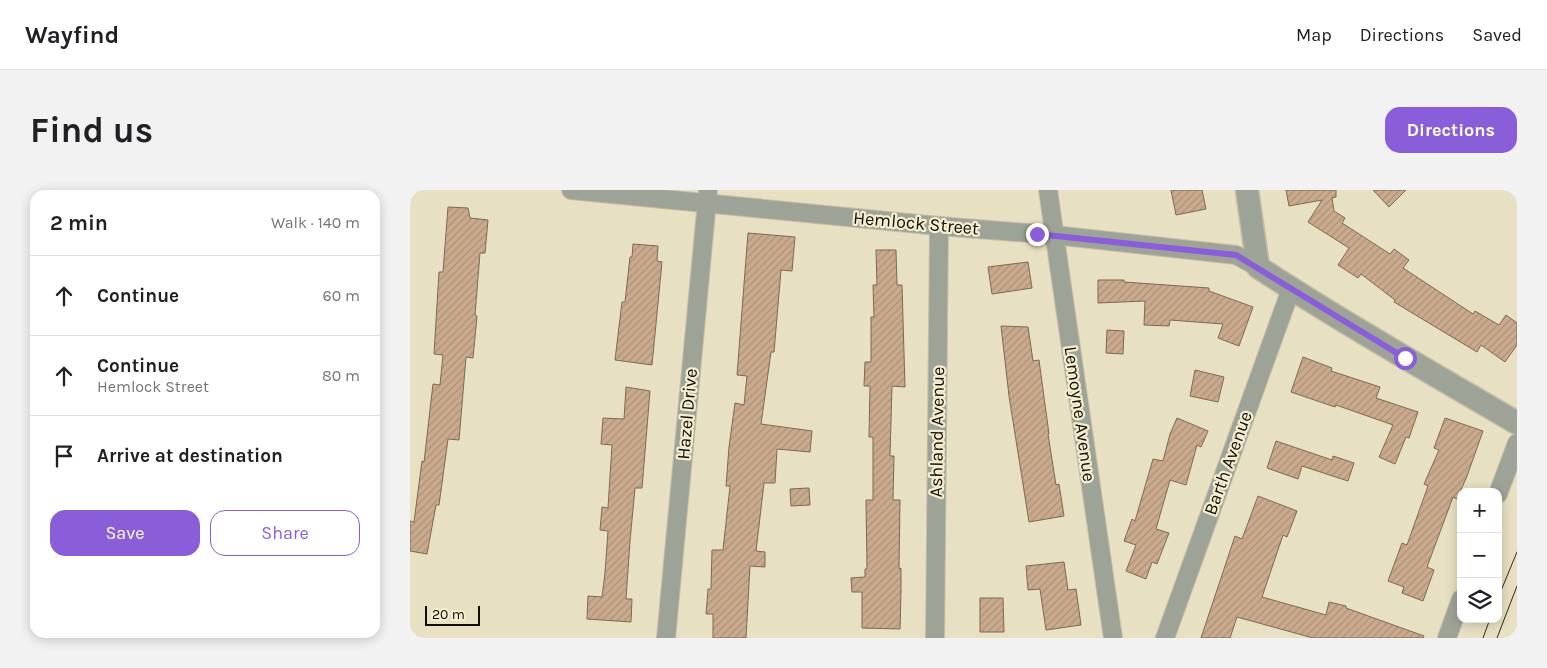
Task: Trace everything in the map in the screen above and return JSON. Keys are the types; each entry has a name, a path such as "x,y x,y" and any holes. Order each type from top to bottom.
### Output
{"street":[{"name":"Hemlock Street","path":"571,190 707,196 940,226 1054,235 1236,255 1258,267"},
{"name":"Lemoyne Avenue","path":"1048,190 1113,638"},
{"path":"1247,190 1258,267 1405,358 1517,422"},
{"name":"Hazel Drive","path":"666,638 707,196"},
{"name":"Ashland Avenue","path":"935,638 940,226"},
{"name":"Barth Avenue","path":"1165,638 1291,289"},
{"path":"1500,488 1517,443"},
{"path":"1447,638 1457,610"}],"building":[{"path":"1171,190 1202,190 1206,209 1176,215"},
{"path":"1286,190 1336,190 1336,197 1332,198 1334,211 1345,218 1342,223 1390,254 1394,249 1409,260 1403,268 1473,314 1475,311 1499,325 1506,315 1517,323 1517,345 1505,362 1481,345 1477,352 1394,302 1395,300 1361,274 1358,278 1338,265 1349,248 1308,222 1322,200 1289,206"},
{"path":"1373,190 1406,190 1389,207"},
{"path":"448,207 468,208 470,218 488,220 485,253 480,253 473,358 466,357 459,440 448,439 439,505 436,505 427,554 410,551 410,521 414,522 422,461 424,462 433,384 440,385 443,355 434,354 439,272 443,272"},
{"path":"748,233 795,237 792,271 781,270 774,352 771,352 761,424 812,431 810,452 777,449 775,483 764,483 756,551 765,552 765,567 750,566 746,638 713,638 713,614 706,614 708,589 711,589 712,550 723,550 730,486 726,486 729,447 735,403 744,405 747,376 737,375"},
{"path":"633,244 658,246 657,261 662,262 652,365 615,360 622,302 625,302"},
{"path":"876,250 896,250 897,285 902,285 905,387 892,386 890,456 894,456 893,500 900,500 900,629 862,628 862,592 852,592 851,578 865,577 865,569 867,569 866,500 873,500 873,437 869,437 870,386 864,386 865,362 871,362 871,317 874,317 873,285 877,285"},
{"path":"1028,262 1032,288 992,294 988,267"},
{"path":"1098,280 1124,280 1124,282 1209,288 1209,291 1253,307 1239,346 1218,338 1223,324 1170,320 1169,326 1144,325 1145,301 1098,303"},
{"path":"1001,326 1028,327 1033,361 1039,360 1056,485 1059,484 1064,516 1029,522 1009,396"},
{"path":"1107,330 1124,331 1123,354 1106,353"},
{"path":"1303,357 1332,368 1331,371 1380,387 1376,398 1418,412 1409,438 1406,437 1395,464 1379,457 1393,425 1291,392"},
{"path":"1195,370 1224,377 1218,402 1190,396"},
{"path":"626,387 650,391 642,488 635,488 630,541 626,599 632,599 631,622 587,619 588,596 602,597 605,573 608,531 600,530 602,507 608,508 612,445 601,444 603,418 624,419"},
{"path":"1177,418 1208,431 1201,447 1197,445 1186,485 1170,480 1156,529 1169,533 1157,564 1152,562 1146,579 1126,571 1136,545 1124,541 1132,519 1135,521 1153,459 1163,461 1170,434"},
{"path":"1445,418 1483,431 1462,488 1457,488 1457,499 1453,497 1427,567 1434,570 1423,601 1402,593 1404,587 1388,581 1402,543 1407,545 1428,486 1424,484 1439,450 1434,448"},
{"path":"1276,441 1332,460 1333,456 1354,463 1348,481 1302,466 1298,479 1267,468"},
{"path":"809,488 810,505 791,506 790,489"},
{"path":"1258,496 1297,511 1287,537 1283,535 1262,597 1326,615 1329,602 1346,606 1346,608 1424,636 1423,638 1313,638 1237,617 1230,638 1201,638 1235,536 1242,539"},
{"path":"1064,562 1068,590 1076,589 1081,625 1046,630 1040,589 1028,590 1026,566"},
{"path":"980,598 1003,598 1004,632 980,632"}],"tram line":[{"path":"1502,588 1517,552"},
{"path":"1497,638 1517,586"},
{"path":"1483,638 1489,623"}],"route":[{"path":"1037,234 1236,255 1405,358"}]}
